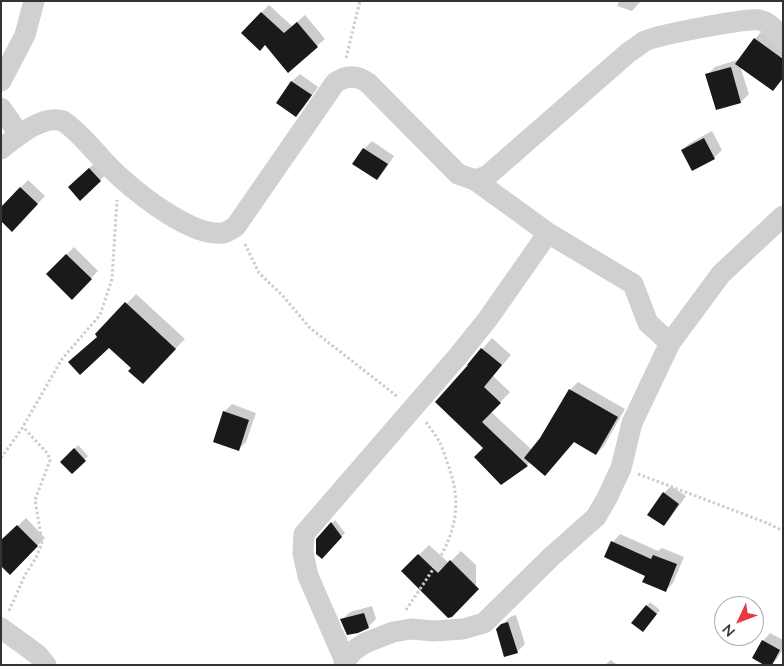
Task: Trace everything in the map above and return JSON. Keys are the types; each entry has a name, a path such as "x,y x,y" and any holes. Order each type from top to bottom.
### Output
{"street":[{"path":"1,81 25,35 34,1"},
{"path":"475,180 487,176 629,52 645,41 726,24 758,20 767,23 783,39"},
{"path":"1,149 19,134 49,120 63,121 119,177 179,221 203,231 219,233 230,231 236,226 335,83 341,78 357,77 368,83 458,174 475,180 548,233 633,284 648,323 670,343"},
{"path":"1,108 19,134"},
{"path":"344,663 353,651 365,643 393,632 411,629 434,631 463,629 484,623 596,517 621,468 632,423 670,343 721,274 783,216"},
{"path":"344,663 308,576 303,553 304,534 458,356 487,320 548,233"},
{"path":"5,620 46,665"}],"path":[{"path":"341,78 360,1"},
{"path":"1,458 23,427 62,359 100,315 112,279 119,177"},
{"path":"236,226 259,272 282,295 310,328 401,399 414,406 439,441 452,475 456,494 457,516 453,532 445,550 393,632"},
{"path":"5,620 42,543 35,500 50,460 48,454 23,427"},
{"path":"621,468 767,523 783,531"}],"building":[{"path":"261,12 284,33 297,22 318,47 288,73 265,45 260,51 241,33"},
{"path":"754,38 783,59 783,78 773,91 735,64"},
{"path":"731,67 741,103 716,110 705,74"},
{"path":"291,81 312,95 296,117 276,103"},
{"path":"704,138 715,159 692,171 681,150"},
{"path":"363,148 388,164 377,180 352,164"},
{"path":"89,168 101,181 80,201 68,187"},
{"path":"20,187 38,204 12,232 1,221 1,207"},
{"path":"66,254 92,279 72,300 46,274"},
{"path":"125,302 176,349 143,384 128,371 131,368 109,348 80,375 68,362 97,337 95,334"},
{"path":"481,348 502,365 484,387 501,403 482,422 528,466 501,485 474,457 483,448 435,402"},
{"path":"569,389 618,417 596,455 574,442 545,476 524,458 540,438"},
{"path":"223,411 249,420 239,451 213,442"},
{"path":"74,448 86,461 72,474 60,462"},
{"path":"663,492 679,504 664,526 647,515"},
{"path":"331,522 342,537 322,559 316,554 316,539"},
{"path":"17,525 38,546 10,575 1,566 1,540"},
{"path":"611,541 651,559 653,555 677,564 666,592 642,582 645,576 604,557"},
{"path":"418,554 438,573 450,560 479,589 452,617 448,618 401,571"},
{"path":"646,605 657,614 643,632 631,623"},
{"path":"364,613 369,628 347,635 340,619"},
{"path":"508,622 518,653 504,657 496,629 501,624"},
{"path":"764,641 780,650 772,665 764,665 752,658 759,646 764,646"}]}
